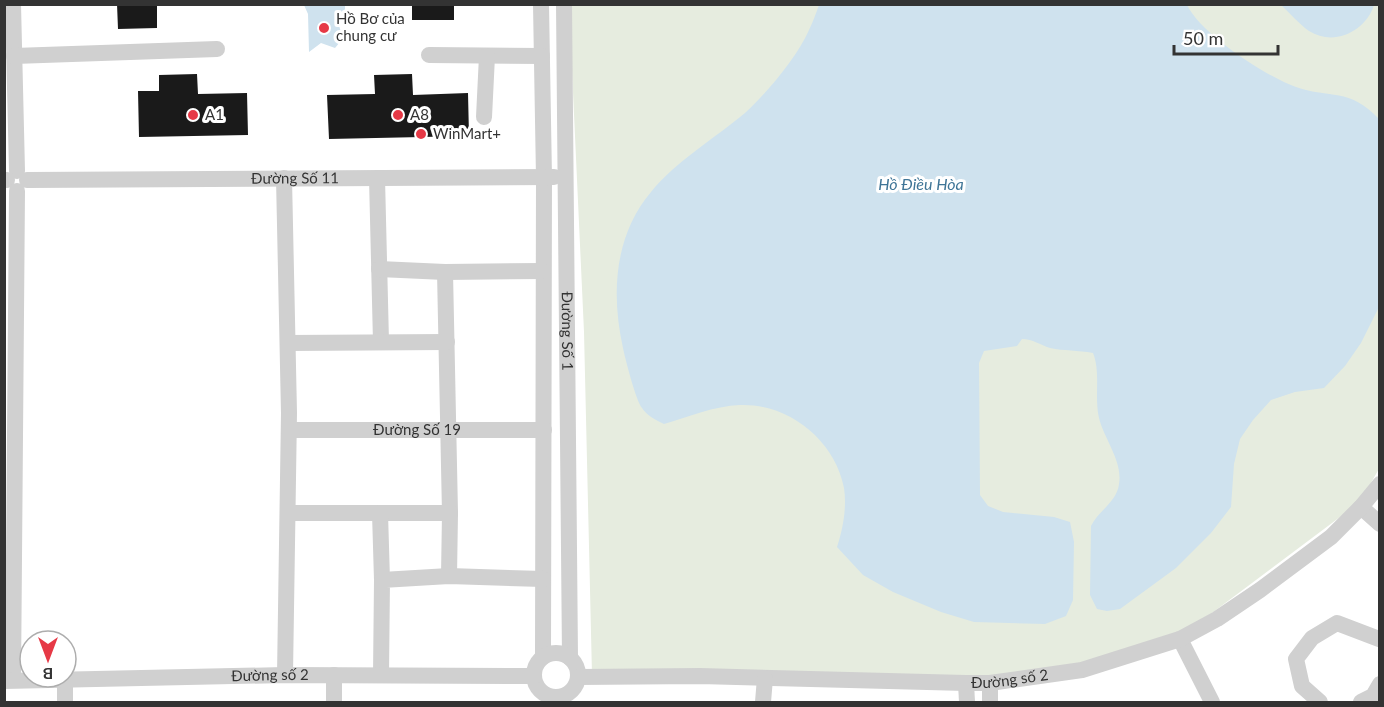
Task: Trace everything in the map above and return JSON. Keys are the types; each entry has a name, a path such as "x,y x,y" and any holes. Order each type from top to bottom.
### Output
{"street":[{"path":"9,680 10,370 14,180 13,4"},
{"name":"Đường Số 1","path":"541,4 544,178 543,657"},
{"name":"Đường Số 1","path":"564,4 570,658"},
{"path":"14,56 217,49"},
{"path":"429,55 542,56"},
{"path":"484,117 487,56"},
{"name":"Đường Số 11","path":"14,180 566,177"},
{"path":"284,178 289,430 285,675"},
{"path":"377,178 381,342"},
{"path":"379,269 445,272 543,271"},
{"path":"445,272 449,430 449,576"},
{"path":"288,343 447,342"},
{"name":"Đường Số 19","path":"289,430 544,430"},
{"name":"Đường số 2","path":"578,677 765,678 966,684 1082,670 1180,639 1217,619 1278,579 1331,537 1380,484"},
{"path":"1361,507 1380,524"},
{"path":"288,513 450,513"},
{"path":"380,513 381,675"},
{"path":"382,580 449,576 543,579"},
{"path":"1320,702 1302,686 1296,658 1311,638 1337,623 1380,639"},
{"path":"1180,639 1212,702"},
{"path":"559,653 570,658 576,666 578,677 575,687 567,698 543,698 534,676 538,662 543,657 559,653"},
{"name":"Đường số 2","path":"78,679 285,675 534,676"},
{"path":"334,675 334,702"},
{"path":"763,702 765,678"},
{"path":"990,682 990,702"},
{"path":"966,684 967,702"},
{"path":"1360,702 1373,696 1380,684"}],"shaded area":[{"name":"Hồ Điều Hòa","path":"569,5 1379,5 1380,467 1360,502 1180,637 1082,668 966,681 592,675 584,332"}],"water":[{"name":"Hồ Bơ của chung cư","path":"345,4 345,11 338,23 341,36 338,45 335,48 321,43 309,52 308,14 304,5"},
{"name":"Hồ Điều Hòa","path":"819,5 1187,5 1194,16 1219,41 1268,74 1308,91 1349,98 1368,109 1379,119 1379,307 1361,343 1345,366 1324,388 1295,392 1271,400 1240,439 1234,464 1231,507 1211,533 1176,568 1120,609 1107,611 1097,609 1090,595 1091,526 1115,496 1119,484 1116,459 1099,418 1097,368 1093,353 1050,348 1022,339 1017,346 984,351 979,363 980,495 988,506 1003,512 1054,517 1070,522 1074,542 1073,600 1066,616 1045,624 974,622 941,612 893,592 863,575 837,547 845,510 844,488 839,471 831,454 820,440 792,418 775,410 740,405 711,410 664,424 649,416 640,404 624,353 617,307 619,266 629,227 651,192 672,170 745,113 772,85 804,40"},
{"path":"1281,5 1374,5 1370,14 1357,29 1338,37 1329,37 1319,36 1309,31"}],"building":[{"path":"117,4 157,4 157,28 118,29"},
{"path":"412,4 454,4 454,20 412,20"},
{"name":"A1","path":"197,74 198,94 247,93 248,135 139,137 138,91 159,91 159,75"},
{"name":"A8","path":"412,74 413,95 468,93 469,136 329,139 327,95 375,94 374,75"}],"place":[{"name":"Hồ Bơ của chung cư","path":"324,28"},
{"name":"A1","path":"193,115"},
{"name":"A8","path":"398,115"},
{"name":"WinMart+","path":"421,134"}]}
